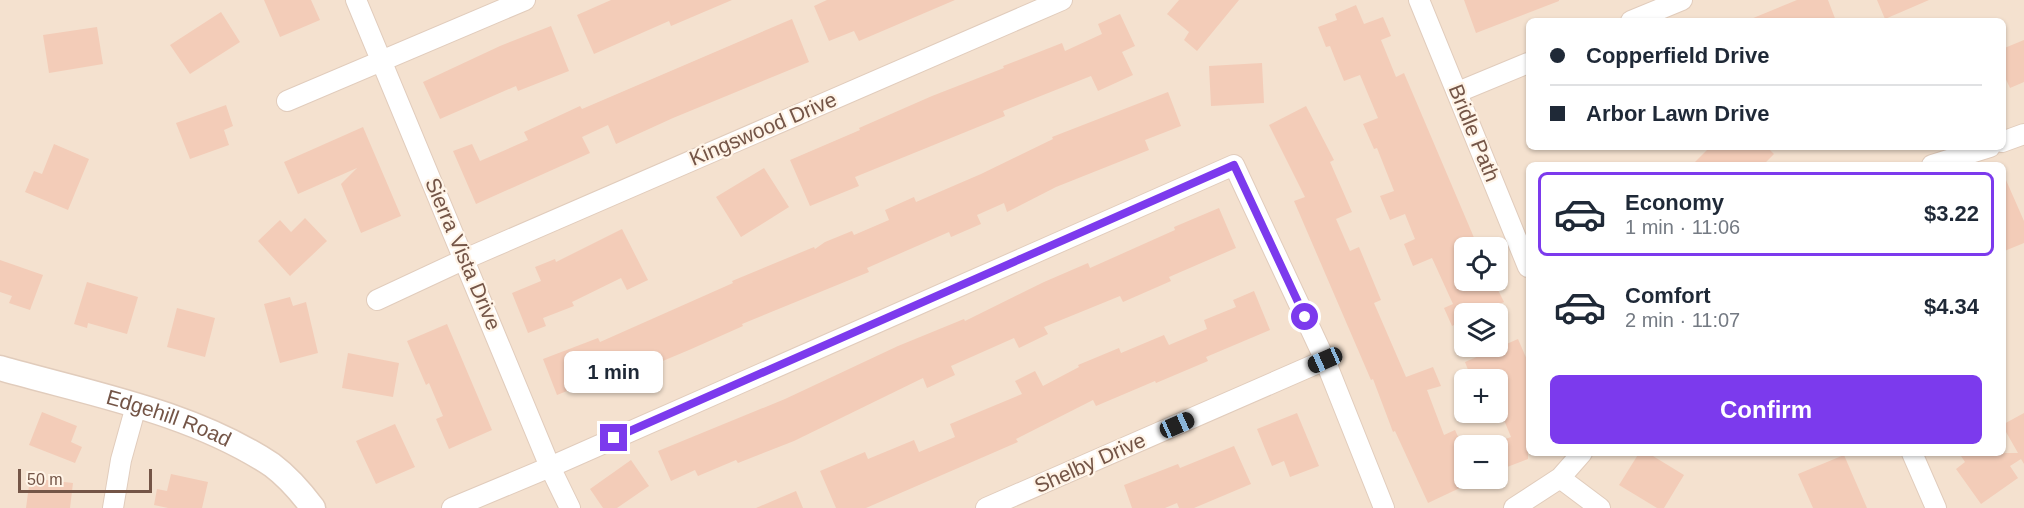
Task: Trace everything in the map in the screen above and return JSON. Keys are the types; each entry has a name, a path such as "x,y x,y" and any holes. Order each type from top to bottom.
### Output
{"street":[{"name":"Sierra Vista Drive","path":"356,0 550,467 570,508"},
{"path":"287,101 525,0"},
{"name":"Kingswood Drive","path":"377,300 465,259 1062,0"},
{"name":"Bridle Path","path":"1419,0 1526,262"},
{"path":"1638,18 1682,0"},
{"path":"1458,92 1526,64"},
{"path":"2006,141 2024,134"},
{"path":"1942,162 1980,150"},
{"path":"452,508 550,467 1234,165 1325,360 1384,508"},
{"name":"Shelby Drive","path":"986,508 1325,360"},
{"name":"Edgehill Road","path":"0,368 136,406 233,443 273,466 298,488 314,508"},
{"path":"113,508 121,460 136,406"},
{"path":"1514,508 1560,478 1579,456"},
{"path":"1913,456 1936,508"},
{"path":"1560,478 1600,508"}],"shaded area":[{"path":"0,0 2024,0 2024,508 0,508"}],"building":[{"path":"264,0 311,0 320,20 280,37"},
{"path":"611,0 732,0 671,26 669,21 594,54 577,15"},
{"path":"827,0 955,0 859,41 854,31 829,41 814,6"},
{"path":"1179,0 1239,0 1197,51 1184,40 1189,32 1167,14"},
{"path":"1464,0 1559,0 1559,1 1476,33"},
{"path":"1797,0 1828,0 1835,18 1753,18"},
{"path":"1877,0 1929,0 1887,18 1885,18"},
{"path":"1356,5 1364,24 1383,17 1391,36 1381,40 1396,77 1404,73 1474,237 1454,237 1454,291 1498,291 1504,302 1454,303 1454,325 1452,326 1444,308 1453,304 1432,258 1413,266 1404,244 1415,239 1405,214 1390,220 1380,196 1394,191 1377,148 1374,149 1363,124 1378,118 1360,75 1344,81 1330,46 1326,47 1318,27 1337,20 1335,14"},
{"path":"221,12 240,42 190,74 170,45"},
{"path":"1120,14 1135,46 1122,52 1133,75 1098,91 1091,76 1003,111 1005,116 855,177 859,186 810,206 790,160 932,96 1004,68 1003,66 1062,43 1065,51 1102,34 1098,24"},
{"path":"792,19 809,62 616,144 608,125 582,137 590,153 476,204 453,151 472,144 480,161 528,140 524,132 580,106 582,109"},
{"path":"551,26 569,71 518,91 516,86 440,119 423,82 500,46"},
{"path":"97,27 103,64 49,73 43,35"},
{"path":"2024,40 2024,82 2010,88 2006,80 2006,47"},
{"path":"1262,63 1264,103 1211,106 1209,66"},
{"path":"1168,92 1181,126 1145,140 1149,150 1056,187 1007,212 1004,203 977,215 981,224 951,237 949,232 867,268 869,272 742,324 743,326 615,381 595,389 592,381 557,395 543,359 598,338 600,342 733,283 732,281 814,247 815,249 825,242 852,231 854,235 889,220 885,210 914,197 916,202 981,174 1053,139 1052,137"},
{"path":"226,105 233,126 224,130 229,145 190,159 176,123"},
{"path":"1306,106 1334,160 1330,162 1352,212 1336,219 1350,251 1359,247 1381,300 1374,303 1406,377 1433,367 1441,386 1427,390 1444,435 1455,430 1457,435 1454,435 1454,489 1458,489 1428,503 1395,431 1393,432 1373,379 1371,380 1294,201 1305,197 1269,125"},
{"path":"363,127 401,216 361,233 341,184 357,168 298,194 284,162"},
{"path":"54,144 89,159 68,210 25,192 34,171 42,174"},
{"path":"1707,150 1770,150 1774,154 1766,162 1695,162"},
{"path":"764,168 789,207 741,237 716,197"},
{"path":"2006,180 2024,221 2024,243 2006,250"},
{"path":"1219,208 1236,248 1169,277 1171,281 1123,302 1120,296 1044,327 1048,334 1019,348 1014,338 951,366 955,375 927,388 923,378 794,441 738,463 736,460 698,476 695,470 671,481 658,451 785,399 898,346 964,319 965,321 1088,263 1090,268"},
{"path":"305,218 327,241 290,276 258,241 280,220 291,232"},
{"path":"622,229 648,280 627,290 621,278 572,302 574,306 543,318 546,326 528,333 512,293 541,281 535,267 555,259 556,262"},
{"path":"0,260 43,275 30,310 9,303 12,296 0,292"},
{"path":"87,282 138,297 127,334 88,323 87,328 74,324"},
{"path":"1254,291 1270,330 1206,357 1208,361 1156,383 1155,381 1096,406 1093,400 1016,439 1018,442 866,508 836,508 820,471 865,452 868,459 914,440 919,452 955,437 950,424 1022,394 1015,381 1035,371 1043,386 1079,367 1078,365 1119,348 1121,353 1164,335 1169,345 1207,329 1204,320 1236,307 1233,300"},
{"path":"290,297 293,306 306,302 318,353 280,363 264,304"},
{"path":"177,308 215,318 205,357 167,347"},
{"path":"447,324 492,430 449,449 436,419 443,416 429,383 426,385 407,341"},
{"path":"1518,339 1526,357 1526,456 1528,459 1508,467 1508,438 1511,437 1505,423 1508,423 1508,369 1468,369 1465,362 1477,357 1508,357 1508,343"},
{"path":"348,353 399,363 393,397 342,388"},
{"path":"42,412 77,426 71,442 82,447 75,463 29,445"},
{"path":"1297,413 1319,466 1290,477 1284,461 1272,466 1257,429"},
{"path":"2024,413 2024,464 2021,459 2010,466 2018,478 1981,504 1956,469 1965,462 1961,456 2006,456 2006,453 2018,453 2006,432 2006,423"},
{"path":"395,424 415,467 376,484 356,441"},
{"path":"1234,446 1251,484 1194,508 1179,508 1177,503 1165,508 1132,508 1124,485 1178,464 1180,468"},
{"path":"1637,456 1653,456 1684,475 1664,508 1657,508 1619,485"},
{"path":"1844,456 1867,508 1813,508 1798,474"},
{"path":"631,460 649,486 617,508 603,508 590,489"},
{"path":"171,474 208,482 202,508 168,508 154,505 157,489 167,491"},
{"path":"30,478 73,483 70,508 26,508"},
{"path":"796,491 803,508 756,508"}],"route":[{"path":"614,438 1234,165 1305,317"}]}
